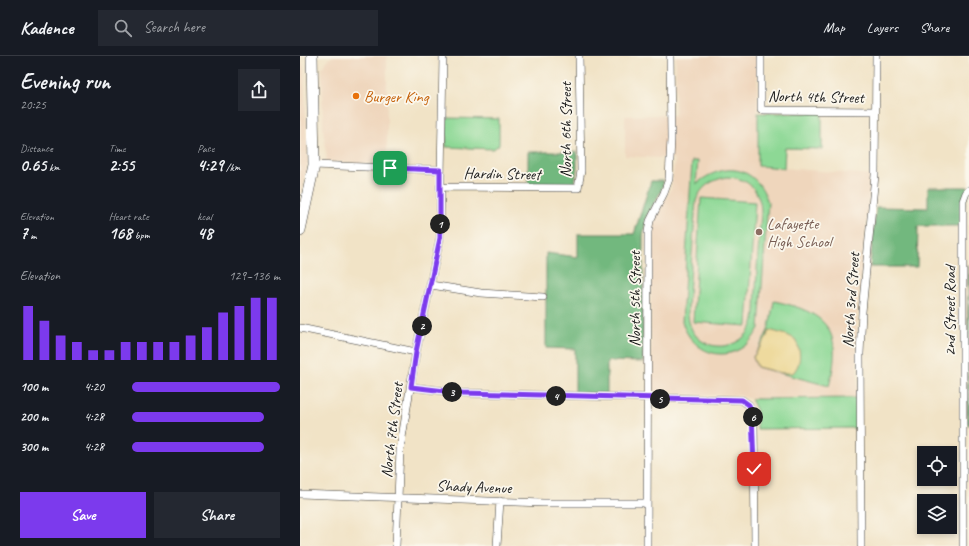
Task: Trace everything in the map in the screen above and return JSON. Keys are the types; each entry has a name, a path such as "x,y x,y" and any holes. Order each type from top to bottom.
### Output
{"main road":[{"path":"300,230 302,209 314,165 312,56"}],"street":[{"name":"North 7th Street","path":"396,546 400,450 416,352 440,238 443,56"},
{"name":"North 6th Street","path":"563,188 578,188 581,171 579,56"},
{"name":"North 5th Street","path":"647,546 648,232 650,221 670,179 670,56"},
{"name":"North 4th Street","path":"761,56 761,110 876,111"},
{"name":"North 3rd Street","path":"861,546 860,354 862,312 876,174 876,56"},
{"path":"314,165 440,170"},
{"name":"Hardin Street","path":"440,187 563,188"},
{"name":"2nd Street Road","path":"963,546 966,433 963,201 969,190"},
{"path":"431,285 481,294 543,297"},
{"path":"300,328 416,352"},
{"path":"411,387 462,393 742,400 749,405 752,411 755,546"},
{"name":"Shady Avenue","path":"300,494 500,501 647,503"},
{"path":"497,546 500,501"}],"shaded area":[{"path":"333,56 387,56 387,165 327,161 323,128 322,68 327,60"},
{"name":"Lafayette High School","path":"676,56 757,56 758,166 871,175 857,318 857,398 751,399 737,395 653,395 651,390 651,237 655,218 671,189 675,159 625,156 625,116 675,115"},
{"path":"300,61 304,68 308,161 300,196"}],"green space":[{"path":"758,113 822,113 822,149 785,148 784,168 758,166"},
{"path":"447,118 499,119 499,145 493,149 446,147"},
{"path":"528,152 577,152 575,183 571,185 528,185"},
{"path":"692,161 698,161 696,184 717,172 738,170 756,180 763,190 768,202 759,328 751,340 741,349 730,353 718,354 707,351 697,345 688,335 682,322","holes":["727,177 742,180 752,187 759,198 761,213 755,315 748,333 740,340 722,346 712,345 695,335 688,318 696,201 701,191 708,184"]},
{"path":"651,181 664,181 661,191 647,216 643,236 643,362 607,361 607,394 575,393 575,349 546,348 546,253 578,257 578,234 634,234"},
{"path":"928,187 968,187 961,226 918,226 917,267 870,267 876,207 928,208"},
{"path":"701,198 755,202 747,326 693,322"},
{"path":"969,266 969,426 967,423"},
{"path":"774,301 807,311 819,318 827,327 832,338 834,351 833,367 829,386 757,367 753,357 768,330"},
{"path":"857,398 857,428 757,429 757,411 751,399"}],"sand":[{"path":"769,330 795,339 800,356 798,365 793,373 781,373 757,367 753,357 766,339"}],"place":[{"name":"Burger King","path":"356,96"},
{"name":"Lafayette High School","path":"759,232"}],"route":[{"path":"390,168 440,170 440,238 416,352 411,387 462,393 742,400 749,405 754,420 754,469"}]}
